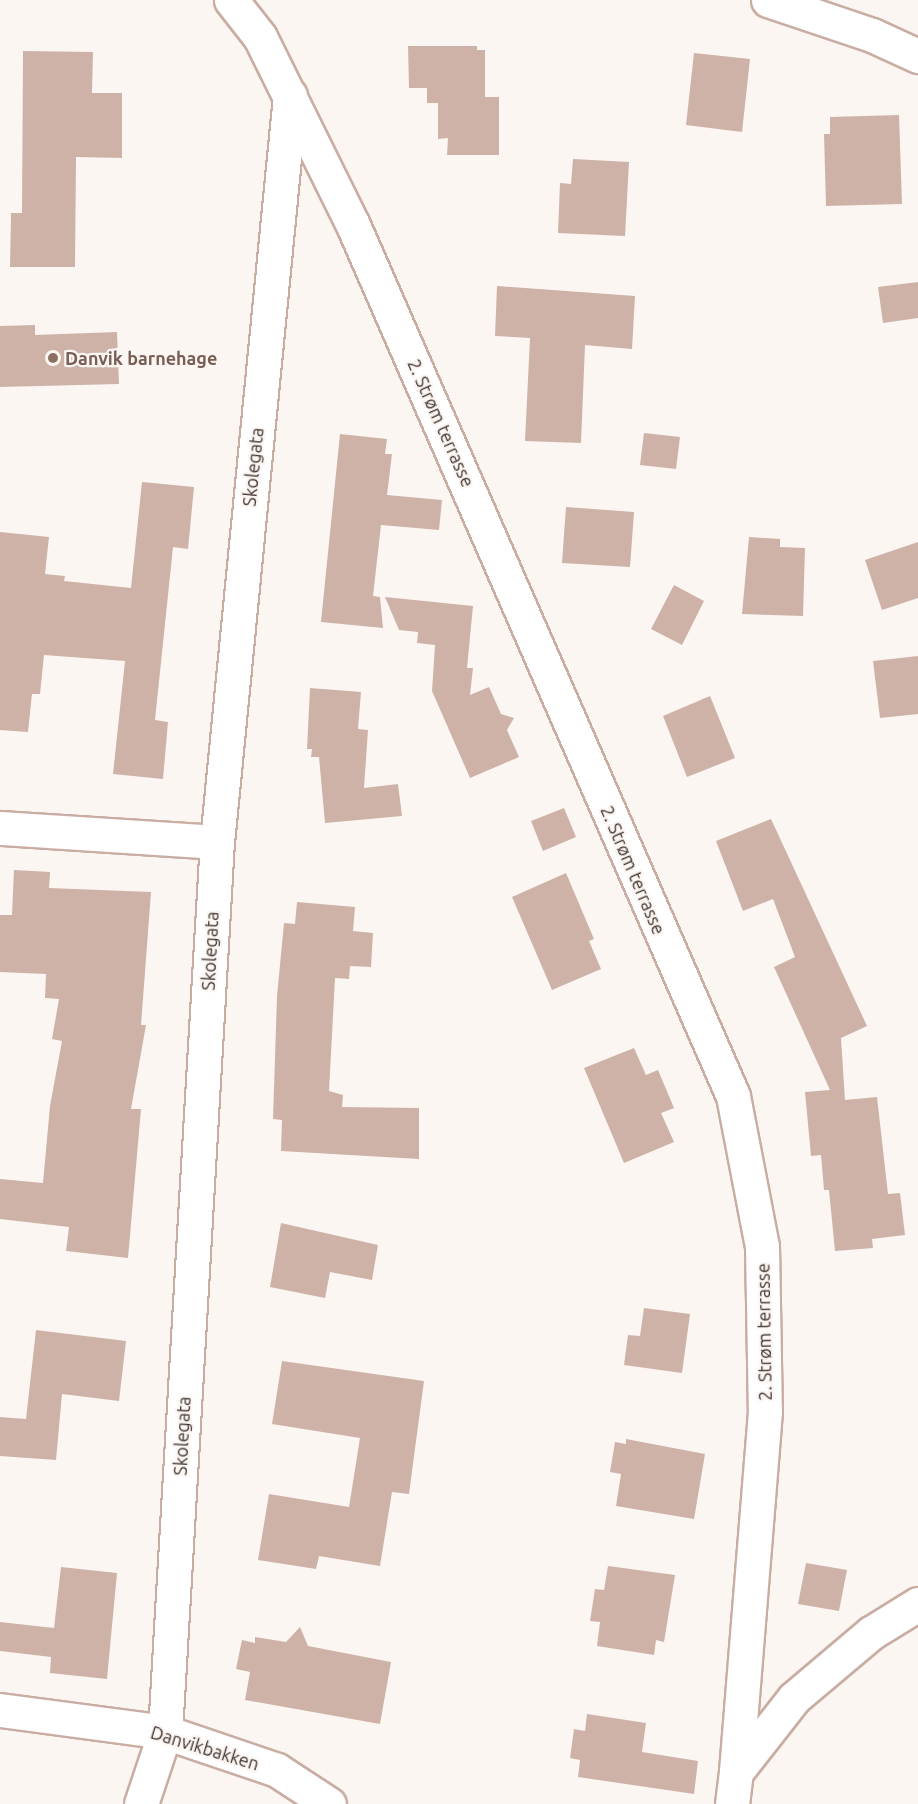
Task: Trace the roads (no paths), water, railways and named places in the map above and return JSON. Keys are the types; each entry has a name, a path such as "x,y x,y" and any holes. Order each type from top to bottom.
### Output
{"street":[{"name":"2. Strøm terrasse","path":"231,0 260,38 353,225 733,1096 762,1246 765,1411 732,1804"},
{"path":"768,0 872,35 918,56"},
{"name":"Skolegata","path":"141,1804 165,1732 217,842 290,96"},
{"path":"0,828 217,842"},
{"path":"736,1772 765,1730 825,1668 918,1604"},
{"name":"Danvikbakken","path":"0,1710 165,1732 277,1770 329,1804"}],"place":[{"name":"Danvik barnehage","path":"53,358"}]}
